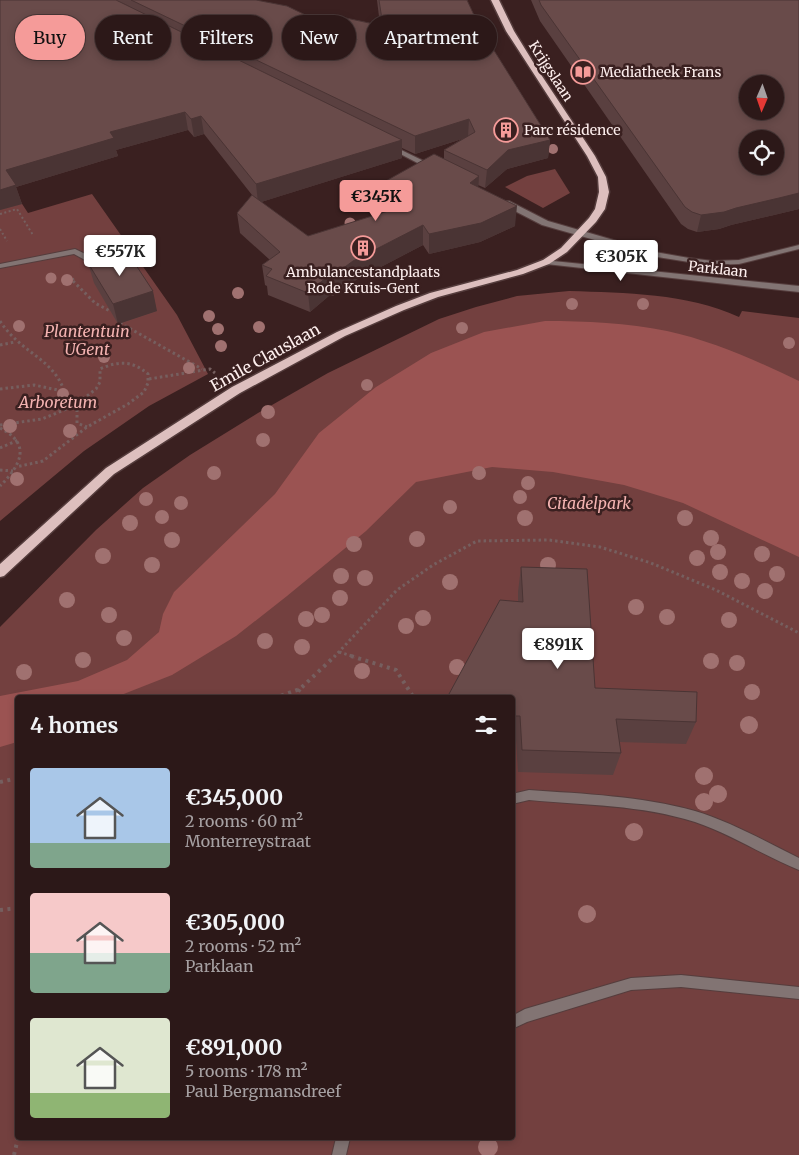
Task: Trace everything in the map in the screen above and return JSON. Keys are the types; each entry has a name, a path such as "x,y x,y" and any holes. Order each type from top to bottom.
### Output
{"main road":[{"name":"Krijgslaan","path":"495,0 510,30 591,156 602,177 604,192 600,209 582,234"},
{"name":"Emile Clauslaan","path":"0,572 110,471 208,406 244,385 333,338 400,308 434,295 520,272 546,262 564,250 582,234"}],"street":[{"path":"384,144 438,170"},
{"name":"Parklaan","path":"500,201 545,223 654,254 713,263 739,262 799,247"},
{"path":"0,266 75,251 99,264 108,278"},
{"name":"Parklaan","path":"546,262 780,288 799,288"},
{"path":"515,798 529,796 632,803 695,817 747,838 799,864"},
{"path":"515,1022 526,1016 631,984 681,981 799,993"},
{"path":"339,1155 343,1140"}],"path":[{"path":"0,214 17,208 46,257"},
{"path":"0,321 5,331 15,342 57,373 67,387 68,408"},
{"path":"120,323 204,370 148,380"},
{"path":"0,345 15,342"},
{"path":"0,427 12,421 40,420 76,404 95,393 100,384 100,369 112,364 132,363 142,368 148,374 144,392 138,398 87,427 43,461 16,467"},
{"path":"0,389 28,384 67,392"},
{"path":"76,404 77,424 87,427"},
{"path":"0,427 9,431 18,440 21,450 16,467 0,486"},
{"path":"0,448 18,440"},
{"path":"0,470 13,471"},
{"path":"296,695 397,590 433,565 477,541 549,540 600,547 651,563 716,590 799,633"},
{"path":"339,652 396,670 412,695"},
{"path":"283,695 300,689"},
{"path":"0,782 15,779"},
{"path":"0,910 15,908"},
{"path":"14,1155 18,1140"}],"green space":[{"path":"555,169 570,193 543,208 505,187 527,176"},
{"name":"Plantentuin UGent","path":"0,170 28,213 92,194 177,315 208,374 149,406 84,451 0,521"},
{"name":"Citadelpark","path":"569,291 634,294 677,299 719,309 739,317 742,311 799,318 799,1155 0,1155 0,627 96,530 143,488 190,455 328,373 439,319 517,296"}],"shaded area":[{"path":"545,321 576,321 637,326 684,335 718,346 799,381 799,557 683,503 624,485 553,472 492,467 416,482 366,531 287,596 236,636 172,675 121,695 15,695 15,743 0,747 0,696 78,681 127,660 159,632 163,614 174,592 275,494 319,433 376,387 431,353 484,332"}],"building":[{"path":"0,0 116,0 147,15 95,15 95,60 171,60 171,27 181,32 181,60 239,60 402,140 256,184 201,116 191,119 185,112 110,132 114,138 6,170 16,185 0,190"},
{"path":"131,0 256,0 287,6 306,15 282,15 282,60 356,60 356,20 366,22 366,60 497,60 497,55 550,140 508,150 487,170 444,150 475,132 469,119 415,136 256,60 272,60 272,15 181,15 181,24 171,19 171,15 162,15"},
{"path":"379,0 467,0 474,15 381,15"},
{"path":"539,0 799,0 799,193 724,212 701,215 685,207"},
{"path":"434,154 479,176 470,183 517,206 481,223 429,234 423,225 353,261 331,277 329,275 308,293 266,276 272,269 262,265 280,252 237,213 252,195 308,236 401,207 368,191"},
{"path":"126,250 153,291 113,304 88,263 97,260 106,262 109,259 108,256"},
{"path":"521,567 587,569 595,688 697,692 696,722 616,719 621,753 522,750 520,716 515,716 515,695 449,694 500,600 523,602"}],"place":[{"name":"Mediatheek Frans","path":"583,72"},
{"name":"Parc résidence","path":"506,130"},
{"name":"Ambulancestandplaats Rode Kruis-Gent","path":"363,248"}],"park label":[{"name":"Arboretum","path":"58,402"}]}
